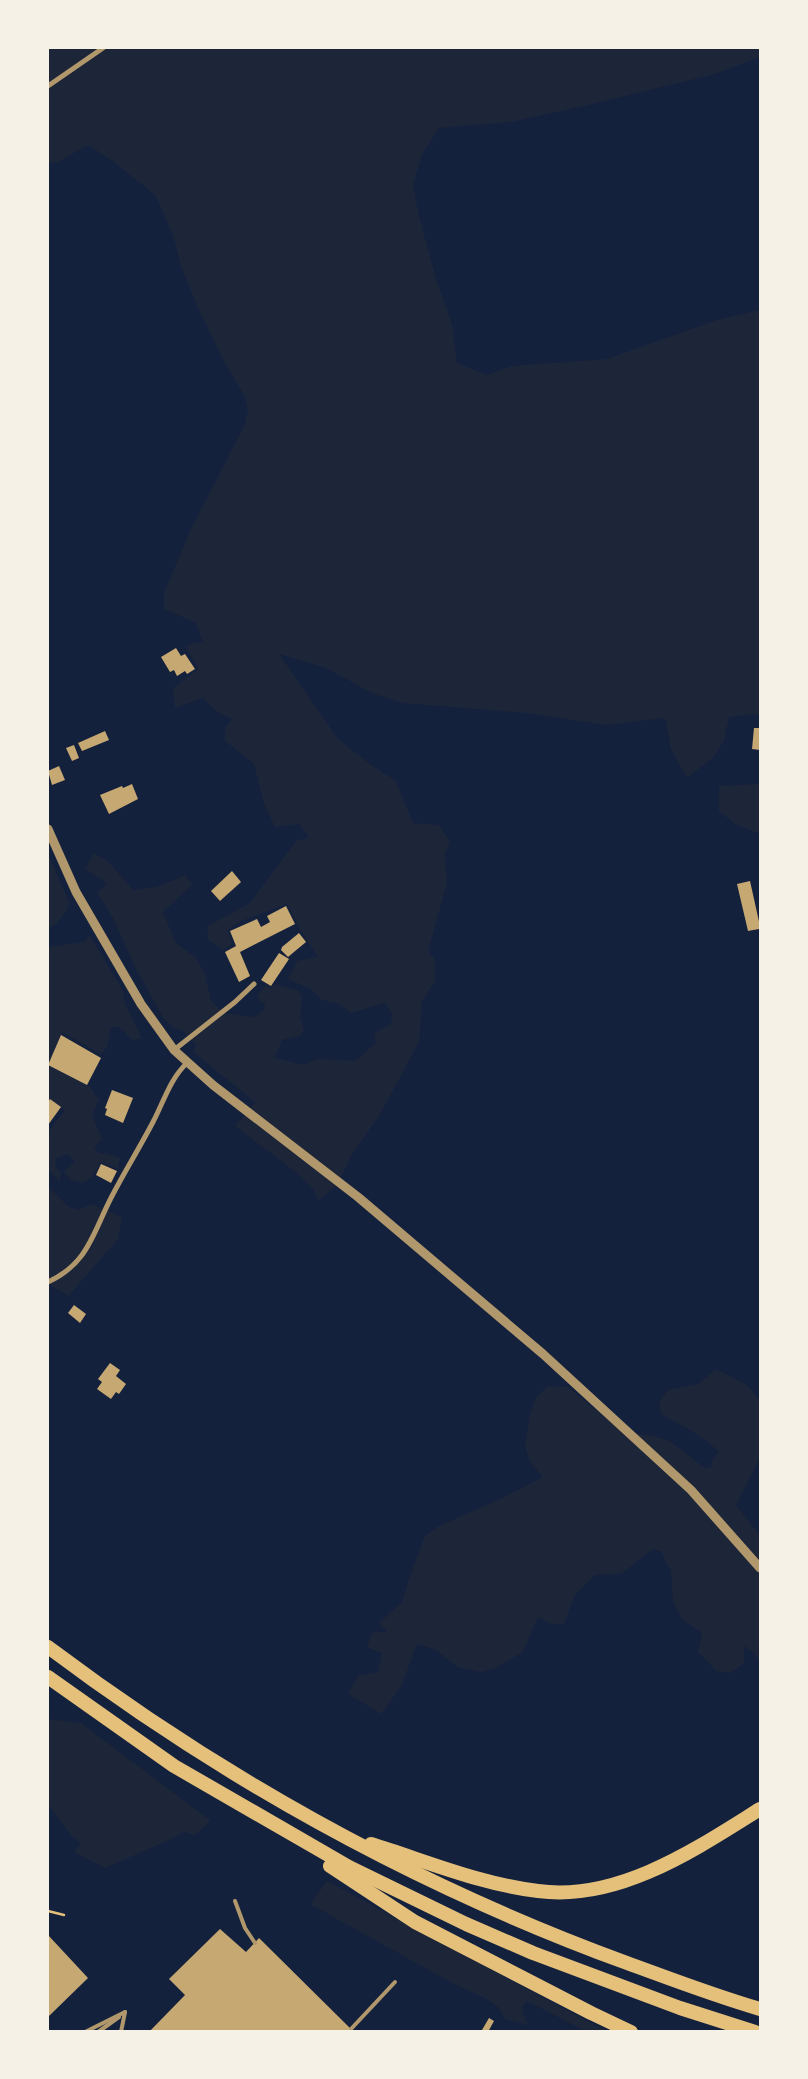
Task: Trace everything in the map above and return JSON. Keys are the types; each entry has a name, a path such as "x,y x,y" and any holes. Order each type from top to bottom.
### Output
{"highway":[{"path":"48,1647 162,1729 232,1774 338,1834 468,1899 539,1930 681,1983 760,2009"},
{"path":"48,1677 166,1761 416,1922 582,2009 631,2032"},
{"path":"210,1788 349,1867 466,1924 595,1977 680,2008 755,2032"},
{"path":"338,1834 494,1883 539,1892 574,1892 625,1882 663,1866 760,1808"}],"street":[{"path":"48,86 103,48"},
{"path":"48,829 68,876 81,900 146,1013 174,1050 254,1118 358,1197 542,1354 692,1490 760,1568"},
{"path":"174,1050 235,1002 254,984"},
{"path":"48,1282 67,1271 87,1247 101,1223 111,1198 154,1120 167,1090 179,1070 187,1063"}],"lane":[{"path":"235,1901 244,1928 255,1943"},
{"path":"351,2029 395,1982"},
{"path":"86,2032 125,2012"},
{"path":"98,2032 125,2012"},
{"path":"121,2032 125,2012"}],"path":[{"path":"48,1911 64,1916"}],"shaded area":[{"path":"48,48 760,48 760,57 715,74 511,122 439,128 422,155 413,184 419,216 436,279 452,324 457,363 487,375 511,366 607,359 717,320 760,310 760,715 752,714 729,717 724,741 714,757 687,778 671,749 665,718 606,725 527,713 403,703 374,694 326,668 279,654 338,739 396,781 413,823 439,825 450,842 445,854 447,883 428,951 435,960 435,981 422,1001 419,1042 379,1116 352,1154 338,1184 318,1201 314,1190 297,1173 235,1126 255,1102 193,1052 196,1044 182,1030 173,1028 163,1017 135,967 113,918 97,893 107,883 85,869 94,853 108,861 133,890 157,887 185,875 192,885 163,912 176,943 195,957 204,971 211,1000 223,1013 254,1017 264,1010 265,1004 260,1001 257,995 265,986 271,988 275,984 299,991 302,1000 300,1017 304,1031 300,1036 282,1040 275,1058 304,1065 317,1059 355,1061 376,1043 374,1033 391,1024 392,1013 385,1003 351,1013 339,1004 322,1000 311,989 288,979 297,961 318,957 301,931 287,904 241,921 228,930 232,944 223,950 207,939 208,926 250,903 296,841 309,837 299,824 275,827 264,804 254,764 225,741 225,728 232,719 217,712 203,698 175,708 173,688 198,669 186,647 194,643 203,642 196,623 164,609 164,593 189,533 244,426 248,410 245,397 224,361 197,306 181,266 173,235 156,196 113,161 88,145 58,162 48,163"},
{"path":"760,784 760,834 735,824 719,811 719,786"},
{"path":"48,854 69,902 67,910 55,925 48,928"},
{"path":"90,936 123,991 127,1009 141,1038 133,1040 119,1027 111,1027 107,1047 101,1054 62,1032 48,1063 48,947 84,942"},
{"path":"48,1066 90,1087 99,1100 92,1115 102,1139 94,1147 100,1154 105,1153 120,1158 118,1169 101,1162 92,1177 83,1183 71,1180 64,1172 75,1161 67,1154 55,1159 56,1168 61,1172 60,1181 48,1170 48,1132 65,1110 50,1099 48,1101"},
{"path":"48,1187 69,1207 79,1210 91,1204 122,1217 118,1239 70,1294 78,1301 48,1284"},
{"path":"716,1369 747,1385 760,1400 760,1458 736,1505 760,1535 760,1663 754,1653 744,1646 744,1663 731,1673 716,1671 698,1652 702,1633 683,1620 673,1602 671,1570 665,1562 662,1552 653,1549 621,1574 595,1575 575,1595 564,1624 552,1624 538,1617 523,1652 494,1669 481,1672 457,1667 436,1650 417,1644 401,1687 381,1714 348,1694 358,1676 378,1672 382,1653 367,1647 373,1631 388,1633 379,1623 402,1602 425,1536 437,1527 502,1498 543,1477 530,1462 525,1445 530,1414 536,1397 548,1386 568,1387 623,1432 654,1436 670,1441 705,1468 711,1467 712,1460 719,1452 699,1436 661,1414 659,1402 668,1390 698,1384"},
{"path":"48,1719 81,1723 211,1821 195,1835 184,1832 105,1868 74,1852 81,1843 72,1836 48,1805"},
{"path":"327,1881 608,2031 585,2031 527,2001 523,2005 522,2011 528,2025 505,2019 498,2007 485,1998 454,1984 310,1904"}],"building":[{"path":"176,648 181,656 185,654 195,669 187,674 185,671 177,676 174,670 170,672 161,657"},
{"path":"754,728 760,728 760,750 752,749"},
{"path":"105,731 109,740 82,751 78,743"},
{"path":"74,745 79,758 72,761 66,748"},
{"path":"59,766 65,780 52,785 48,771"},
{"path":"132,784 138,799 109,814 100,795"},
{"path":"232,871 241,882 220,901 211,891"},
{"path":"750,881 760,933 759,929 748,931 737,884"},
{"path":"286,906 295,924 240,952 250,976 239,982 225,952 236,946 230,931 257,919 261,927 270,922 267,916"},
{"path":"299,933 306,942 288,957 281,950 282,947"},
{"path":"279,953 289,959 271,986 261,980"},
{"path":"61,1035 101,1058 87,1085 48,1065"},
{"path":"112,1090 133,1098 123,1123 105,1115 107,1109 105,1108"},
{"path":"50,1099 61,1107 48,1125 48,1102"},
{"path":"101,1164 117,1171 111,1183 96,1175"},
{"path":"74,1305 86,1314 80,1323 68,1313"},
{"path":"110,1363 120,1370 116,1376 126,1384 119,1394 116,1392 111,1399 97,1389 102,1382 98,1379"},
{"path":"220,1929 246,1952 259,1938 354,2032 149,2032 185,1995 169,1979"},
{"path":"48,1935 88,1978 48,2017"},
{"path":"489,2018 494,2021 488,2032 485,2032 482,2030"}]}
